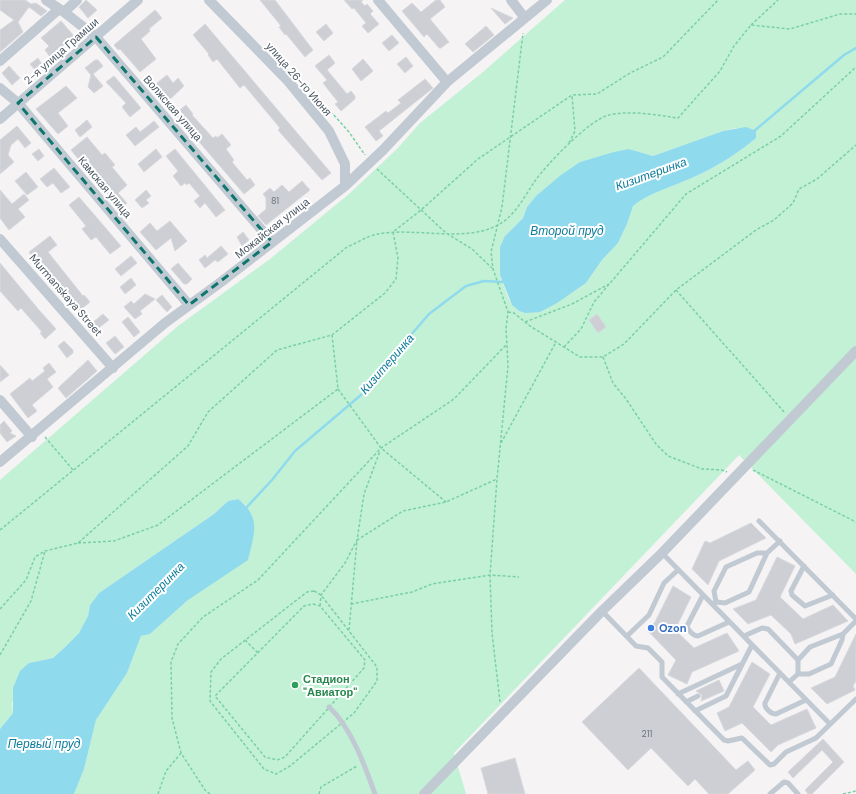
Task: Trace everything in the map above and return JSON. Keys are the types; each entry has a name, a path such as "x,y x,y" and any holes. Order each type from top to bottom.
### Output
{"street":[{"name":"Волжская улица","path":"46,0 62,10 96,37 272,242"},
{"path":"0,61 62,10 77,0"},
{"name":"2-я улица Грамши","path":"0,119 138,0"},
{"name":"улица 26-го Июня","path":"209,0 288,81 329,131 345,164 345,186"},
{"path":"378,0 447,82"},
{"path":"511,0 524,17"},
{"name":"Можайская улица","path":"0,462 114,368 165,323 345,186 370,163 447,82 524,17 547,0"},
{"name":"Камская улица","path":"0,88 18,103 189,305"},
{"name":"Murmanskaya Street","path":"0,238 114,368"},
{"path":"424,794 602,611 662,553 790,418 856,352"},
{"path":"0,400 36,433"}],"lane":[{"path":"759,521 856,620 843,634 810,647 798,660 798,674"},
{"path":"714,603 725,603 749,592 767,553 780,541"},
{"path":"714,603 714,591 726,567 757,552 767,553"},
{"path":"662,553 702,595 714,603 729,622 830,724"},
{"path":"804,566 791,591 792,595 805,606 832,595"},
{"path":"627,636 649,615 664,583 678,570"},
{"path":"702,595 687,626 694,636 698,636 729,622"},
{"path":"602,611 639,647 648,648 662,662 661,675 724,740 728,741 742,738 771,765 786,752 816,738 856,699"},
{"path":"744,636 765,627 798,660"},
{"path":"789,682 798,674 809,674 830,664 842,640 843,634"},
{"path":"695,710 726,696 752,645"},
{"path":"678,694 742,664"},
{"path":"780,673 764,703 765,707 773,714 806,700"},
{"path":"686,702 698,696"},
{"path":"329,708 352,736 375,794"},
{"path":"770,794 784,782 788,783 798,794"}],"path":[{"path":"393,232 421,210 478,159 511,138 572,95 597,94 630,74 663,58 718,0"},
{"path":"0,530 347,247 376,234 393,232 472,234 498,225 511,216 543,168 568,144 608,115 638,113 678,118 720,71 734,46 751,25 778,0"},
{"path":"751,25 790,29 840,14 856,14"},
{"path":"502,714 492,633 490,575 497,479 508,366 506,328 508,312 493,269 491,252 502,208 523,32"},
{"path":"564,347 581,329 594,302 686,194 781,136 856,67"},
{"path":"308,90 316,94 349,132 370,163 446,233 472,250 493,269"},
{"path":"568,144 575,131 572,95"},
{"path":"508,312 514,313 525,322 580,357 603,357 624,344 676,290 756,230 774,220 793,203 799,189 817,178 856,145"},
{"path":"78,543 188,446 208,412 277,350 332,335 385,293 396,278 398,258 393,232"},
{"path":"525,322 572,304 610,284"},
{"path":"676,290 790,418"},
{"path":"332,335 338,389 381,448 446,502"},
{"path":"500,445 556,342"},
{"path":"210,794 205,790 181,753 172,718 171,662 178,644 203,617 258,580 381,448 454,399 507,344"},
{"path":"603,357 613,384 626,399 656,444 668,456 702,469 722,470 735,475"},
{"path":"0,608 26,580 35,557 45,551 78,543 114,541 158,525 338,389"},
{"path":"36,433 73,470"},
{"path":"349,631 357,540 364,494 381,448"},
{"path":"744,466 856,522"},
{"path":"320,606 321,594 345,563 357,540 403,511 446,502 497,479"},
{"path":"0,655 31,601 45,551"},
{"path":"351,604 412,592 432,584 490,575 519,577"},
{"path":"314,591 321,594 377,667 377,681 354,713 290,766 276,774 264,769 210,701 211,672 221,659 307,592 314,591"},
{"path":"313,604 320,606 365,660 364,668 285,757 277,760 265,757 215,696 304,606 313,604"},
{"path":"245,640 258,653"},
{"path":"158,794 166,771 181,753"},
{"path":"319,794 321,787 351,768 363,765"},
{"path":"844,794 856,791"}],"highlighted area":[{"path":"96,37 272,242 189,305 18,103"}],"green space":[{"path":"565,0 856,0 856,574 739,455 454,753 466,794 74,794 84,769 96,720 127,673 141,636 150,634 188,600 247,506 237,499 228,501 214,514 99,593 90,605 88,616 79,633 64,648 53,658 29,663 12,703 13,713 0,729 0,480 178,326 270,259 349,194 397,149 420,123 483,72","holes":["737,128 756,138 739,151 711,168 692,178 651,195 633,206 627,224 618,243 602,260 586,283 573,292 525,313 519,311 512,305 500,275 500,255 505,236 523,218 527,207 536,196 580,162 629,149 653,156 723,131"]}],"water":[{"name":"Второй пруд","path":"746,127 756,131 756,138 739,151 692,178 651,195 633,206 627,224 618,243 602,260 586,283 557,303 540,312 525,313 519,311 512,305 500,275 500,247 505,236 523,218 527,207 536,196 561,175 580,162 614,152 629,149 653,156 723,131"},
{"name":"Первый пруд","path":"238,499 251,513 253,520 254,534 248,560 188,600 150,634 141,636 127,673 96,720 84,769 74,794 0,794 0,729 13,713 13,688 20,671 29,663 53,658 64,648 79,633 88,616 90,605 99,593 214,514 228,501"}],"building":[{"path":"0,0 25,0 31,4 36,3 47,11 41,16 29,7 18,22 23,32 0,52 0,30 14,20 0,10"},
{"path":"86,0 97,10 88,18 79,7"},
{"path":"260,0 275,0 313,50 305,57 286,34 285,35 279,27 281,26"},
{"path":"344,0 363,0 361,2 365,6 367,4 373,11 370,14 379,24 368,33 362,26 366,23 354,8 352,9"},
{"path":"436,0 440,0 445,7 430,19 449,42 441,48 439,48 427,34 424,37 402,11 412,3 421,12"},
{"path":"491,8 513,18 505,24"},
{"path":"155,10 162,18 149,29 150,31 141,39 156,59 140,72 120,49 118,50 114,45"},
{"path":"61,21 74,36 50,57 45,50 49,46 41,38"},
{"path":"205,24 331,173 322,180 278,130 280,128 244,85 240,88 217,59 213,62 208,55 209,54 193,35"},
{"path":"326,24 333,33 324,41 316,32"},
{"path":"486,26 494,35 473,52 465,44"},
{"path":"392,35 399,43 389,51 382,43"},
{"path":"329,55 335,63 327,70 347,94 351,91 355,96 355,99 341,111 335,104 338,102 323,83 327,80 315,66"},
{"path":"406,57 413,66 405,73 397,64"},
{"path":"38,58 43,66 36,71 30,64"},
{"path":"363,59 373,71 361,81 352,69"},
{"path":"95,60 98,60 103,66 93,74 103,86 94,93 88,87 91,75 85,68"},
{"path":"9,66 20,78 12,85 2,73"},
{"path":"167,75 173,83 178,78 184,86 166,103 152,87"},
{"path":"114,76 141,108 130,117 122,107 126,103 106,82"},
{"path":"425,79 433,88 379,131 383,136 376,141 365,127 386,111 388,113 401,103 398,100"},
{"path":"66,86 77,98 58,113 68,126 58,134 36,109"},
{"path":"186,105 193,114 192,115 213,138 216,136 217,138 222,134 231,145 226,149 234,160 232,162 247,180 250,178 255,185 244,194 175,114"},
{"path":"87,120 92,127 80,137 75,130"},
{"path":"154,121 159,127 135,146 126,135 136,127 140,132"},
{"path":"17,126 31,143 25,148 18,139 11,145 8,155 14,162 0,174 0,140"},
{"path":"87,137 102,155 105,153 115,165 112,167 127,185 118,193 127,203 120,209 97,182 102,178 85,157 80,161 71,150"},
{"path":"39,149 44,156 38,161 32,154"},
{"path":"156,149 162,157 144,172 138,164"},
{"path":"175,149 225,210 216,217 205,203 200,208 194,201 200,196 189,183 187,185 185,183 181,186 173,176 178,171 166,156"},
{"path":"54,168 70,187 61,193 53,183 47,187 40,179"},
{"path":"26,172 38,187 27,195 15,181"},
{"path":"302,181 310,190 266,225 258,216 266,209 266,198 263,194 270,188 274,192 282,185 289,192"},
{"path":"0,190 12,204 24,194 29,200 18,209 25,217 9,230 0,218"},
{"path":"146,190 151,196 146,200 149,203 142,208 135,200"},
{"path":"79,197 121,246 110,254 96,237 91,240 82,229 86,226 69,205"},
{"path":"170,221 187,241 175,251 171,238 156,250 140,232 150,223 157,231"},
{"path":"243,232 249,240 242,246 237,237"},
{"path":"50,236 57,245 48,252 83,296 84,295 90,302 78,312 47,276 29,252"},
{"path":"221,246 228,254 218,262 215,260 205,268 199,260 205,255 207,258"},
{"path":"131,256 137,263 121,276 115,269"},
{"path":"0,263 56,329 45,339 40,333 42,332 21,308 18,311 0,291"},
{"path":"178,263 192,279 187,284 184,284 171,269"},
{"path":"131,278 136,285 125,294 120,287"},
{"path":"145,294 155,299 140,311 142,314 135,319 124,307 131,301 134,304"},
{"path":"162,295 172,307 167,312 156,300"},
{"path":"103,314 109,320 92,333 87,327"},
{"path":"597,314 606,327 598,333 589,320"},
{"path":"128,317 140,332 134,337 122,322"},
{"path":"115,336 124,347 115,354 106,343"},
{"path":"64,341 73,350 73,353 67,358 58,346"},
{"path":"88,360 97,371 66,398 58,388"},
{"path":"49,363 56,372 47,379 53,387 32,405 37,411 28,418 10,394 30,378 32,381 45,371 43,368"},
{"path":"0,365 9,375 0,382"},
{"path":"4,421 12,431 10,433 16,436 7,442 0,433 0,425"},
{"path":"751,523 766,538 719,561 708,585 692,569 705,541 710,543"},
{"path":"777,557 795,566 780,597 803,619 833,605 848,621 795,644 791,634 771,615 748,624 733,609 756,600"},
{"path":"673,586 691,597 675,630 694,648 727,633 739,651 692,672 687,684 668,675 676,660 647,630 655,622"},
{"path":"856,634 856,681 853,686 855,690 827,704 811,688 835,677"},
{"path":"752,662 770,674 753,707 771,725 807,709 816,728 778,745 771,752 742,723 725,731 717,713 729,707"},
{"path":"639,668 736,770 748,761 755,770 728,794 709,794 695,779 688,786 651,748 628,770 582,722"},
{"path":"719,680 724,691 701,701 702,695 696,691"},
{"path":"823,739 844,762 812,794 808,794 805,790 833,762 822,750 793,778 788,772"},
{"path":"515,758 525,794 488,794 481,768"}],"waterway":[{"name":"Кизитеринка","path":"753,132 844,55 856,48"},
{"name":"Кизитеринка","path":"245,509 272,480 295,451 368,389 385,365 429,314 466,286 484,281 503,282 506,280"}],"place":[{"name":"Ozon","path":"651,628"},
{"name":"Стадион \"Авиатор\"","path":"295,685"}]}
